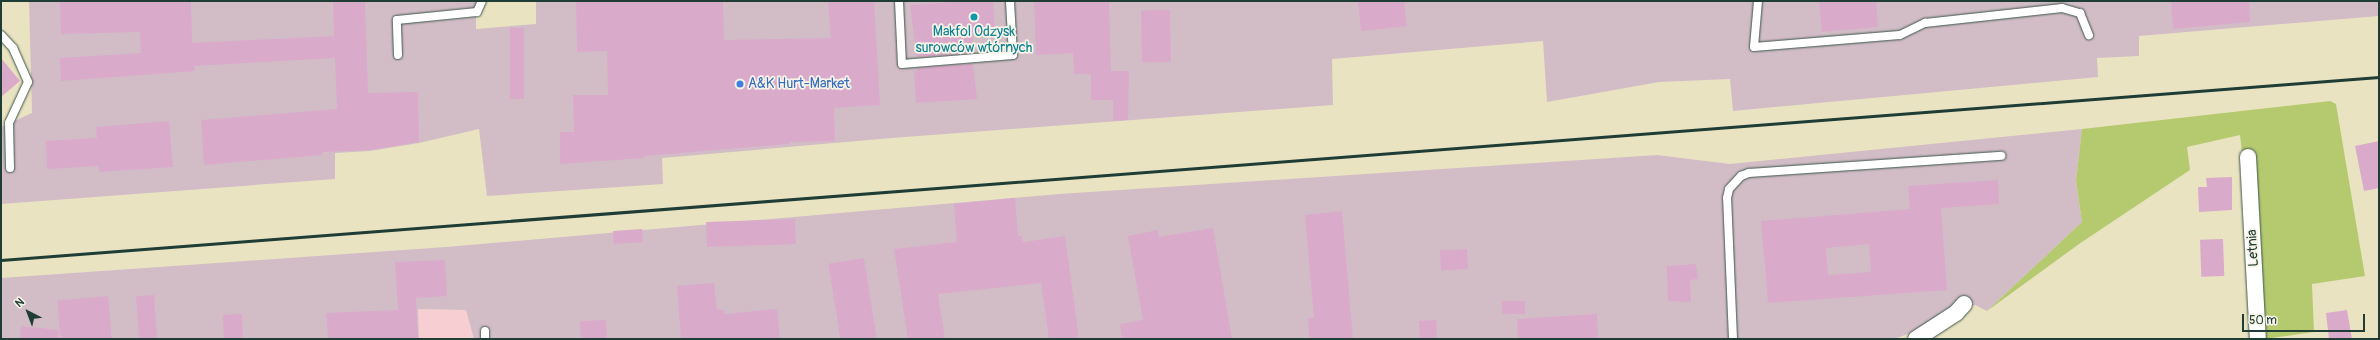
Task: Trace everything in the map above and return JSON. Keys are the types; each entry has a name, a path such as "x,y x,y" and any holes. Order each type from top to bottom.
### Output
{"street":[{"name":"Letnia","path":"2248,157 2258,339"},
{"path":"1916,339 1956,313 1964,304"}],"lane":[{"path":"398,55 397,20 478,12 482,1"},
{"path":"899,1 902,64 1013,55 1010,1"},
{"path":"1758,1 1754,47 1900,35 1925,23 2062,8 2080,13 2090,35"},
{"path":"1,35 13,48 28,82 9,123 10,168"},
{"path":"1733,339 1727,198 1729,189 1741,176 1749,173 2001,156"}],"shaded area":[{"path":"29,1 476,1 476,29 536,24 536,1 2379,1 2379,16 2139,36 2139,56 2097,58 2098,77 1733,111 1730,79 1659,82 1547,102 1543,41 1332,59 1333,105 892,138 662,158 663,184 487,196 479,129 419,143 370,151 335,153 335,179 1,204 1,127 32,113"},
{"path":"2082,129 2076,181 2082,222 1987,311 1975,305 1956,304 1913,332 1897,338 474,339 466,310 418,309 419,339 1,339 1,278 446,247 1059,194 1657,155 1730,164"},
{"path":"418,309 466,310 474,339 419,339"}],"green space":[{"path":"2330,101 2336,104 2365,276 2312,284 2314,332 2264,339 2240,135 2187,147 2190,170 2079,244 1987,311 2082,222 2076,181 2082,129"}],"building":[{"path":"60,1 191,1 192,43 334,36 333,1 365,1 368,93 418,92 419,142 370,150 322,152 322,155 204,165 201,120 337,109 335,58 194,66 195,71 61,81 60,58 141,53 140,32 61,34"},
{"name":"A&K Hurt-Market","path":"576,1 723,1 724,40 831,38 828,1 874,1 880,105 834,108 835,141 789,142 789,144 644,156 644,158 560,164 560,132 574,132 573,95 608,95 607,51 577,52"},
{"path":"993,1 995,31 972,33 973,53 917,57 910,5"},
{"path":"1034,1 1109,1 1111,71 1129,71 1128,120 1113,121 1113,100 1091,100 1091,74 1074,74 1073,53 1036,55"},
{"path":"1358,1 1404,1 1407,26 1361,31"},
{"path":"1819,1 1876,1 1878,27 1822,32"},
{"path":"2171,1 2249,1 2250,22 2173,29"},
{"path":"1170,10 1171,62 1142,62 1141,11"},
{"path":"510,28 524,28 524,99 510,99"},
{"path":"1,58 20,81 1,97"},
{"path":"973,64 977,99 916,103 914,71 917,71 917,68"},
{"path":"169,121 173,167 99,172 99,166 47,169 46,141 97,138 96,127"},
{"path":"2379,141 2379,188 2364,191 2355,146"},
{"path":"2232,177 2232,210 2199,212 2198,187 2207,187 2206,178"},
{"path":"1998,180 1999,204 1941,208 1947,290 1768,303 1761,221 1910,209 1908,186","holes":["1869,244 1871,272 1828,275 1826,248"]},
{"path":"1015,198 1018,236 1022,236 1023,242 1065,236 1079,339 1049,339 1041,283 938,294 945,339 908,339 894,249 957,242 954,204"},
{"path":"1342,211 1353,339 1309,339 1308,318 1314,318 1305,215"},
{"path":"795,219 796,244 707,247 706,222"},
{"path":"1213,228 1232,339 1122,339 1120,324 1143,320 1128,236 1158,230 1159,237"},
{"path":"642,229 643,242 614,244 613,231"},
{"path":"2223,239 2224,276 2201,277 2200,240"},
{"path":"1467,249 1468,269 1441,270 1440,250"},
{"path":"864,258 877,339 840,339 828,264"},
{"path":"445,260 447,296 416,298 418,339 328,339 326,313 398,310 395,262"},
{"path":"1696,264 1698,279 1690,280 1691,302 1668,301 1667,266"},
{"path":"714,283 717,310 724,310 725,314 777,309 780,339 681,339 677,286"},
{"path":"154,295 157,339 139,339 136,296"},
{"path":"108,296 112,339 61,339 57,300"},
{"path":"1502,301 1525,301 1525,314 1502,314"},
{"path":"2347,310 2352,339 2329,339 2326,313"},
{"path":"242,314 243,339 224,339 223,315"},
{"path":"1597,314 1598,338 1518,339 1517,319"},
{"path":"606,320 607,339 581,339 580,321"},
{"path":"1436,320 1437,339 1420,339 1419,321"},
{"path":"21,326 59,330 58,339 20,339"}],"railway":[{"path":"1,260 2379,77"}],"place":[{"name":"Makfol Odzysk surowców wtórnych","path":"974,17"},
{"name":"A&K Hurt-Market","path":"740,84"}]}
